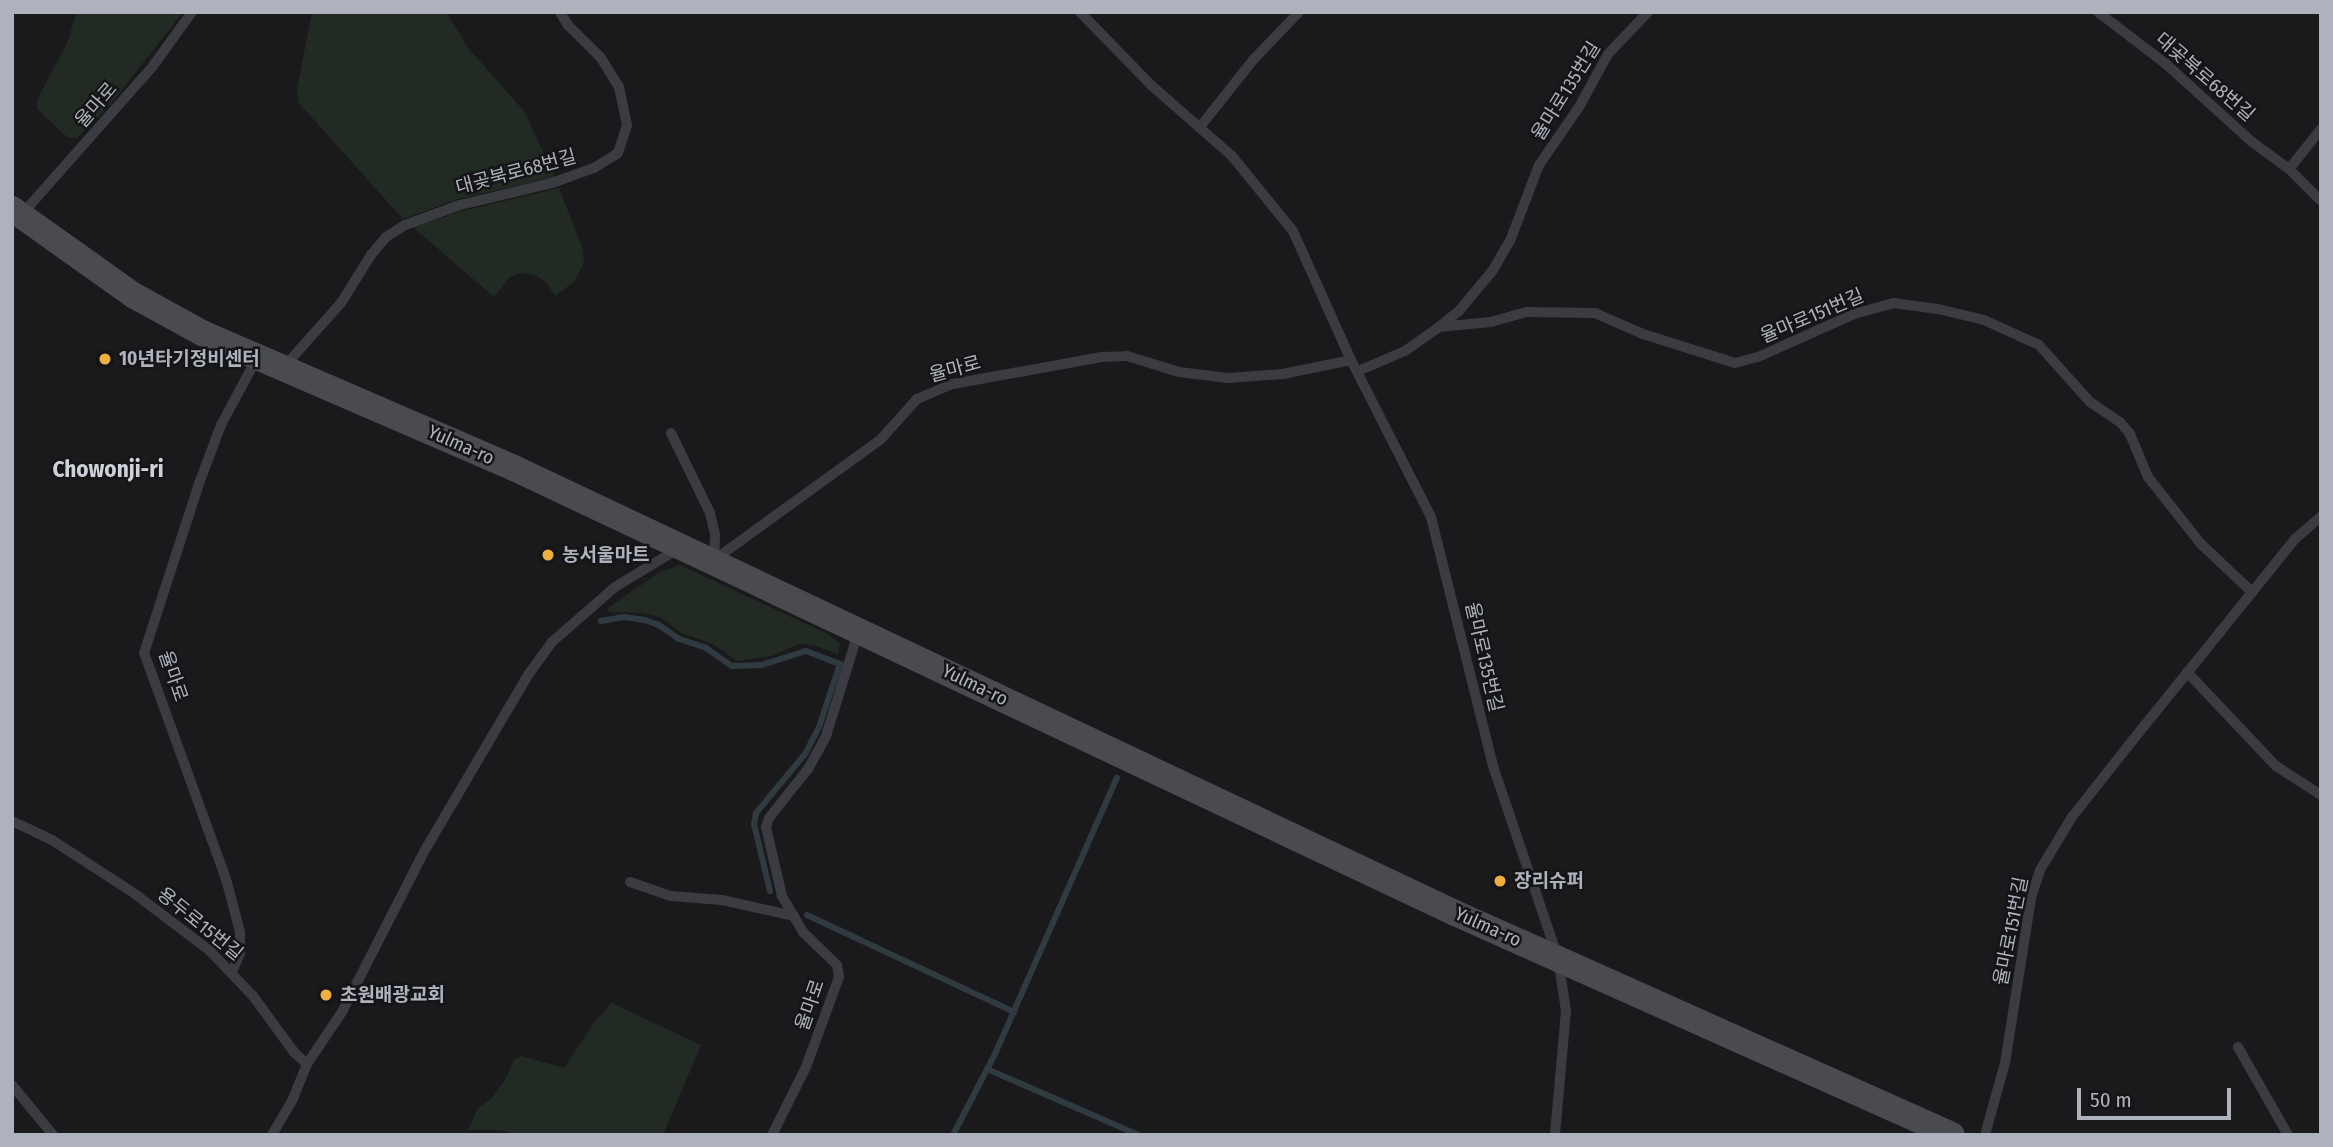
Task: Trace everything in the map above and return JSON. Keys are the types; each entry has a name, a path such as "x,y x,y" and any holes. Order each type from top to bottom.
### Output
{"street":[{"name":"Yulma-ro","path":"16,213 133,295 178,321 713,560 1455,913 1952,1135"}],"lane":[{"name":"율마로","path":"16,213 153,66 191,12"},
{"name":"대곶북로68번길","path":"283,368 341,303 386,237 436,212 552,183 594,168 618,153 627,125 619,87 600,57 568,25 560,12"},
{"name":"율마로135번길","path":"1080,12 1152,85 1232,156 1293,230 1351,360 1431,517 1494,769 1558,958 1566,1011 1555,1135"},
{"path":"1200,127 1253,60 1299,12"},
{"name":"율마로135번길","path":"1358,372 1405,352 1460,311 1493,270 1510,241 1539,165 1579,107 1608,54 1648,12"},
{"name":"대곶북로68번길","path":"2098,12 2166,64 2321,201"},
{"path":"2289,170 2321,129"},
{"name":"율마로151번길","path":"1439,327 1491,322 1527,312 1595,313 1643,334 1735,363 1758,357 1854,314 1894,303 1938,309 1984,320 2039,345 2090,402 2120,422 2130,434 2148,477 2201,544 2252,592"},
{"name":"율마로","path":"713,560 881,439 917,399 953,384 1102,357 1127,356 1179,372 1228,378 1283,374 1351,360"},
{"name":"율마로","path":"232,972 240,953 240,932 226,879 144,653 221,425 258,358"},
{"path":"671,433 710,513 715,535 713,560"},
{"name":"율마로151번길","path":"1985,1135 2005,1063 2031,898 2040,870 2072,817 2187,672 2295,539 2321,516"},
{"path":"274,1134 293,1099 307,1064 342,1012 425,850 528,675 552,642 615,587 682,546"},
{"name":"율마로","path":"772,1135 806,1067 839,977 837,965 803,932 782,896 766,827 769,818 808,769 826,736 859,629"},
{"path":"2187,672 2276,766 2321,794"},
{"name":"용두로15번길","path":"12,821 52,840 123,886 202,944 232,972 307,1064"},
{"path":"630,882 671,896 722,900 794,916"},
{"path":"2238,1048 2288,1135"},
{"path":"12,1085 53,1135"}],"shaded area":[{"path":"77,12 183,12 109,106 77,138 67,137 37,109 37,100 67,43"},
{"path":"312,12 446,12 468,48 524,111 555,177 458,199 403,219 298,102 297,89"},
{"path":"559,188 583,250 584,262 575,281 555,296 547,283 537,276 522,273 510,277 494,297 413,227 459,212"},
{"path":"680,565 828,634 840,644 838,654 813,645 799,644 771,656 737,661 713,644 681,633 660,617 643,613 607,612 608,608 660,572"},
{"path":"612,1003 701,1045 663,1135 517,1135 500,1130 468,1130 478,1108 492,1098 505,1080 514,1060 521,1056 564,1068 596,1020"}],"waterway":[{"path":"601,621 624,617 645,620 659,625 679,639 706,648 732,666 762,665 806,651 840,664 819,727 805,754 756,813 754,824 770,891"},
{"path":"953,1135 995,1054 1117,778"},
{"path":"807,915 1014,1012"},
{"path":"987,1069 1139,1135"}],"place":[{"name":"10년타기정비센터","path":"105,359"},
{"name":"농서울마트","path":"548,555"},
{"name":"장리슈퍼","path":"1500,881"},
{"name":"초원배광교회","path":"326,995"}],"district":[{"name":"Chowonji-ri","path":"108,469"}]}
